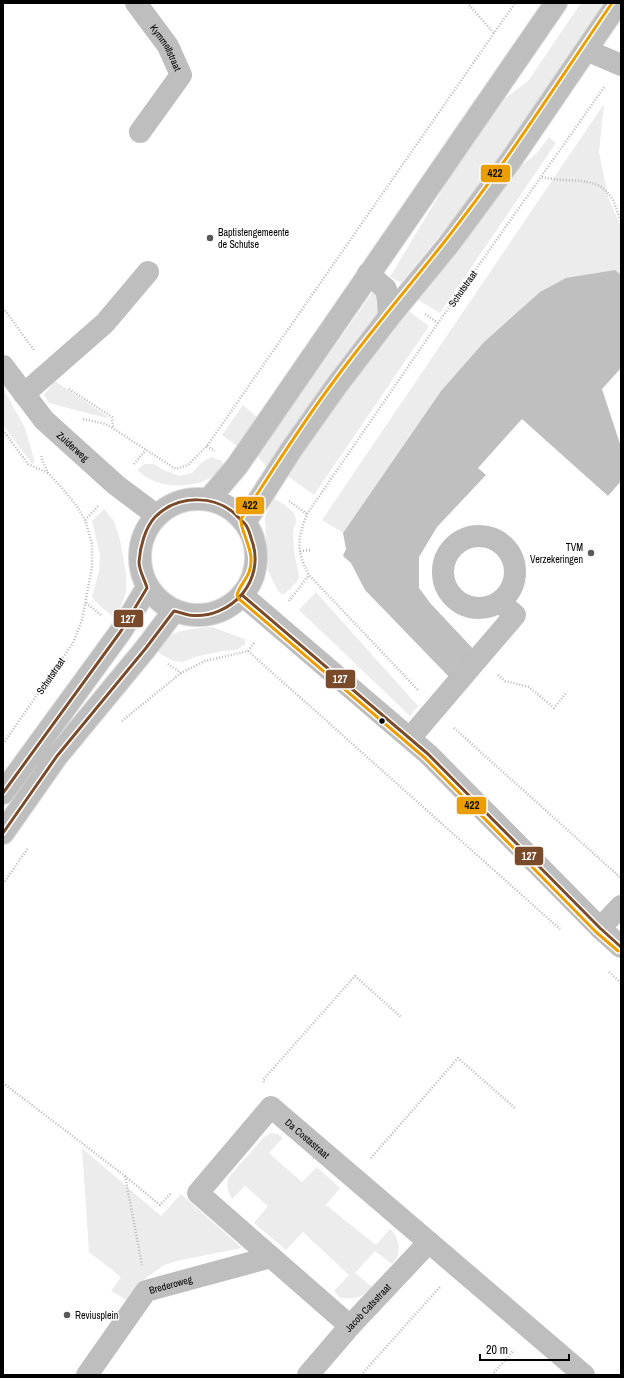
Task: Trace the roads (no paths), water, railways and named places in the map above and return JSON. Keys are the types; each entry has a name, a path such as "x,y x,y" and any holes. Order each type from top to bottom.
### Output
{"main road":[{"name":"Kymmellstraat","path":"136,3 168,46 181,75 140,132"},
{"path":"209,499 236,466 556,3"},
{"path":"245,522 337,385 389,317 449,244 511,160 618,3"},
{"path":"586,50 621,65"},
{"path":"24,394 105,323 148,272"},
{"path":"368,274 386,289 389,317"},
{"name":"Zuiderweg","path":"3,366 44,420 116,485 156,515"},
{"path":"190,498 209,499 229,507 245,522 254,540 256,559 252,578 242,595 228,607 211,614 192,615 174,611 159,601 147,588 139,563 142,537 156,515 172,504 190,498"},
{"path":"3,794 121,631 147,588"},
{"path":"242,595 428,754 600,928 621,947"},
{"path":"410,738 515,615 500,602"},
{"path":"3,833 57,756 146,648 174,611"},
{"path":"600,928 621,906"},
{"name":"Da Costastraat","path":"272,1257 198,1193 271,1107 584,1375"},
{"name":"Jacob Catsstraat","path":"308,1375 350,1326 429,1242"},
{"path":"272,1257 350,1326"},
{"name":"Brederoweg","path":"87,1375 146,1291 272,1257"}],"place":[{"name":"Baptistengemeente de Schutse","path":"210,238"},
{"name":"TVM Verzekeringen","path":"591,553"},
{"name":"Reviusplein","path":"67,1315"}]}
